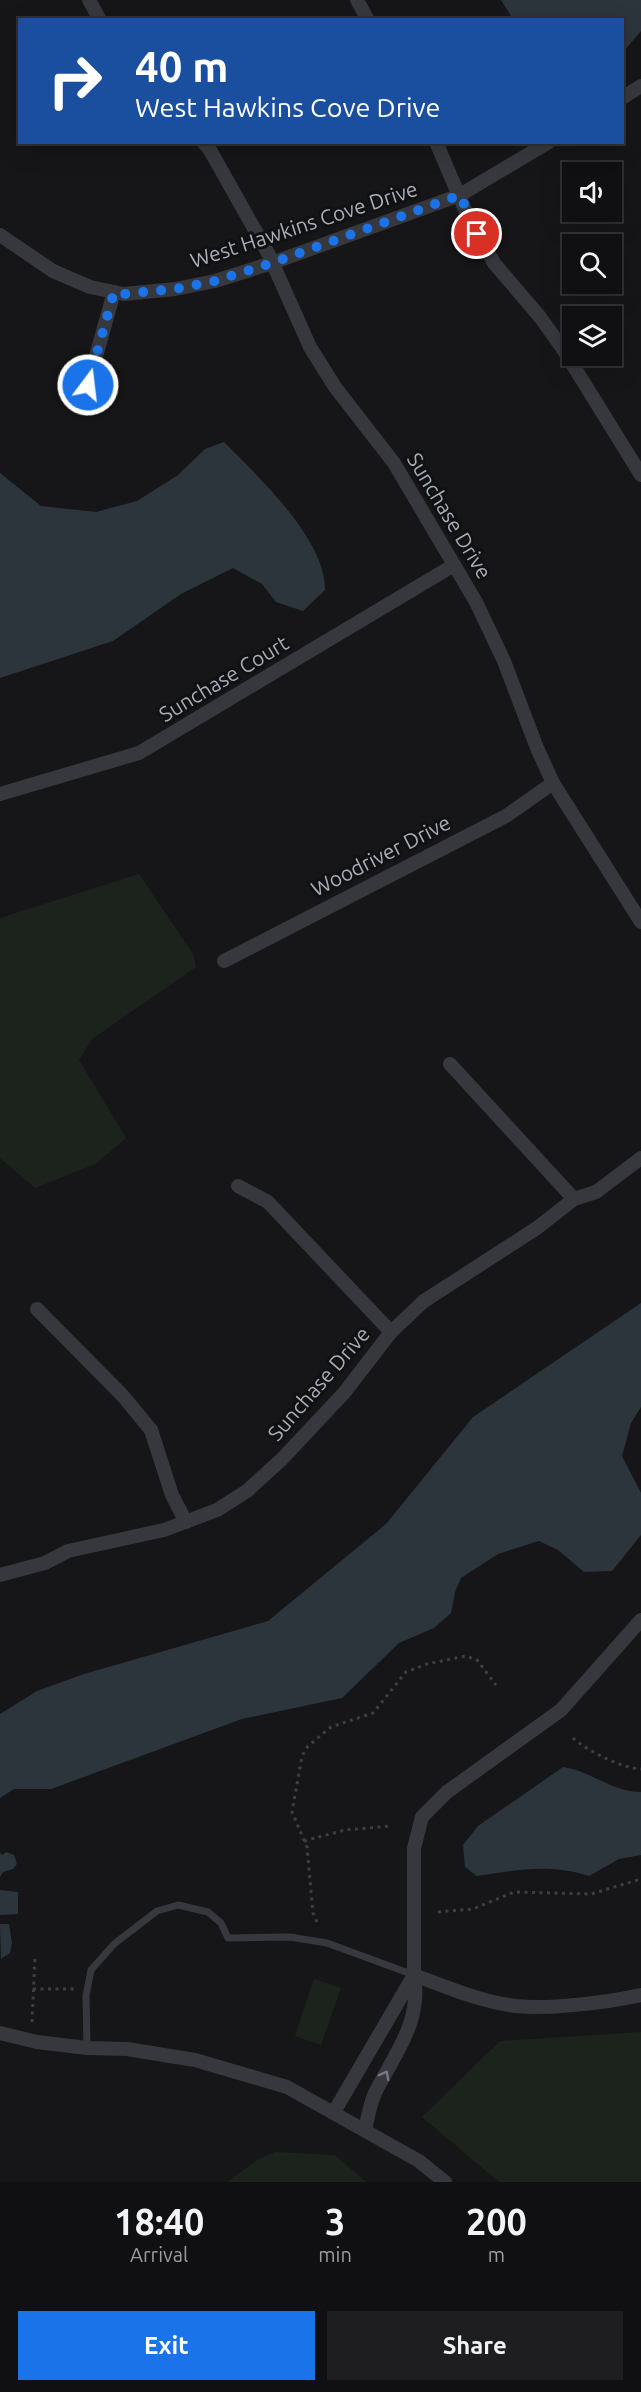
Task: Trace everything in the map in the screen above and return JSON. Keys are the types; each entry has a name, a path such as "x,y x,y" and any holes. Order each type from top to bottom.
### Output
{"street":[{"path":"89,0 99,18"},
{"path":"357,0 368,18"},
{"path":"624,97 641,86"},
{"name":"Sunchase Drive","path":"205,144 272,263 310,347 335,387 394,463 454,565 504,661 537,748 553,783 641,922"},
{"path":"437,144 469,219 494,263 540,317 563,349 641,475"},
{"name":"West Hawkins Cove Drive","path":"0,235 53,271 90,287 124,294 175,289 215,281 272,263 460,195 546,144"},
{"path":"88,385 114,292"},
{"name":"Sunchase Court","path":"0,794 139,753 454,565"},
{"name":"Woodriver Drive","path":"224,961 506,816 553,783"},
{"path":"450,1064 574,1200"},
{"name":"Sunchase Drive","path":"0,1575 45,1563 68,1551 164,1530 217,1510 247,1491 344,1393 391,1332 424,1301 537,1228 574,1200 596,1192 641,1158"},
{"path":"238,1186 268,1202 391,1332"},
{"path":"37,1309 123,1396 151,1430 172,1495 186,1522"},
{"path":"365,2129 374,2095 406,2037 417,1994 414,1975 414,1848 422,1817 447,1792 561,1710 641,1620"},
{"path":"414,1975 475,1997 516,2006 538,2007 641,1995"},
{"path":"334,2112 414,1975"},
{"path":"0,2033 37,2042 87,2048 127,2049 195,2060 287,2087 365,2129 418,2161 445,2182"}],"lane":[{"path":"87,2048 86,1996 91,1970 114,1944 157,1911 178,1905 207,1912 221,1923 228,1938 290,1937 327,1943 414,1975"}],"path":[{"path":"317,1922 313,1913 304,1841 292,1812 302,1756 308,1746 331,1727 373,1713 406,1672 427,1664 449,1657 466,1656 477,1660 496,1685"},
{"path":"573,1738 582,1746 622,1767 641,1769"},
{"path":"304,1841 345,1830 392,1827"},
{"path":"438,1912 473,1909 514,1892 591,1894 641,1879"},
{"path":"32,2022 35,1957"},
{"path":"33,1989 75,1989"}],"shaded area":[{"path":"501,0 641,0 641,31 624,51 624,18 512,18"},
{"path":"224,442 288,510 302,530 322,571 325,590 303,611 276,602 262,584 233,568 181,594 113,641 0,678 0,473 41,506 96,512 137,501 178,475 205,449"},
{"path":"139,874 193,954 196,967 92,1039 79,1060 126,1138 95,1164 35,1188 0,1158 0,918"},
{"path":"641,1303 641,1407 631,1423 622,1456 641,1493 641,1535 612,1571 584,1572 558,1550 539,1541 498,1554 461,1578 455,1592 451,1613 434,1628 399,1643 342,1698 242,1719 51,1789 14,1789 0,1798 0,1714 37,1691 84,1674 268,1621 386,1524 473,1417"},
{"path":"563,1767 621,1789 641,1792 641,1855 619,1859 589,1876 547,1869 477,1876 465,1867 463,1845 478,1826"},
{"path":"6,1852 14,1855 17,1864 13,1869 3,1872 0,1877 0,1853 2,1855"},
{"path":"0,1890 18,1892 18,1914 0,1915"},
{"path":"0,1924 9,1924 12,1943 10,1953 1,1959"},
{"path":"314,1979 341,1988 321,2045 295,2036"},
{"path":"641,2032 641,2182 499,2182 422,2117 500,2041"},
{"path":"275,2152 335,2155 366,2182 227,2182 257,2160"}],"route":[{"path":"88,385 114,292 124,294 175,289 215,281 272,263 460,195 477,234"}]}
